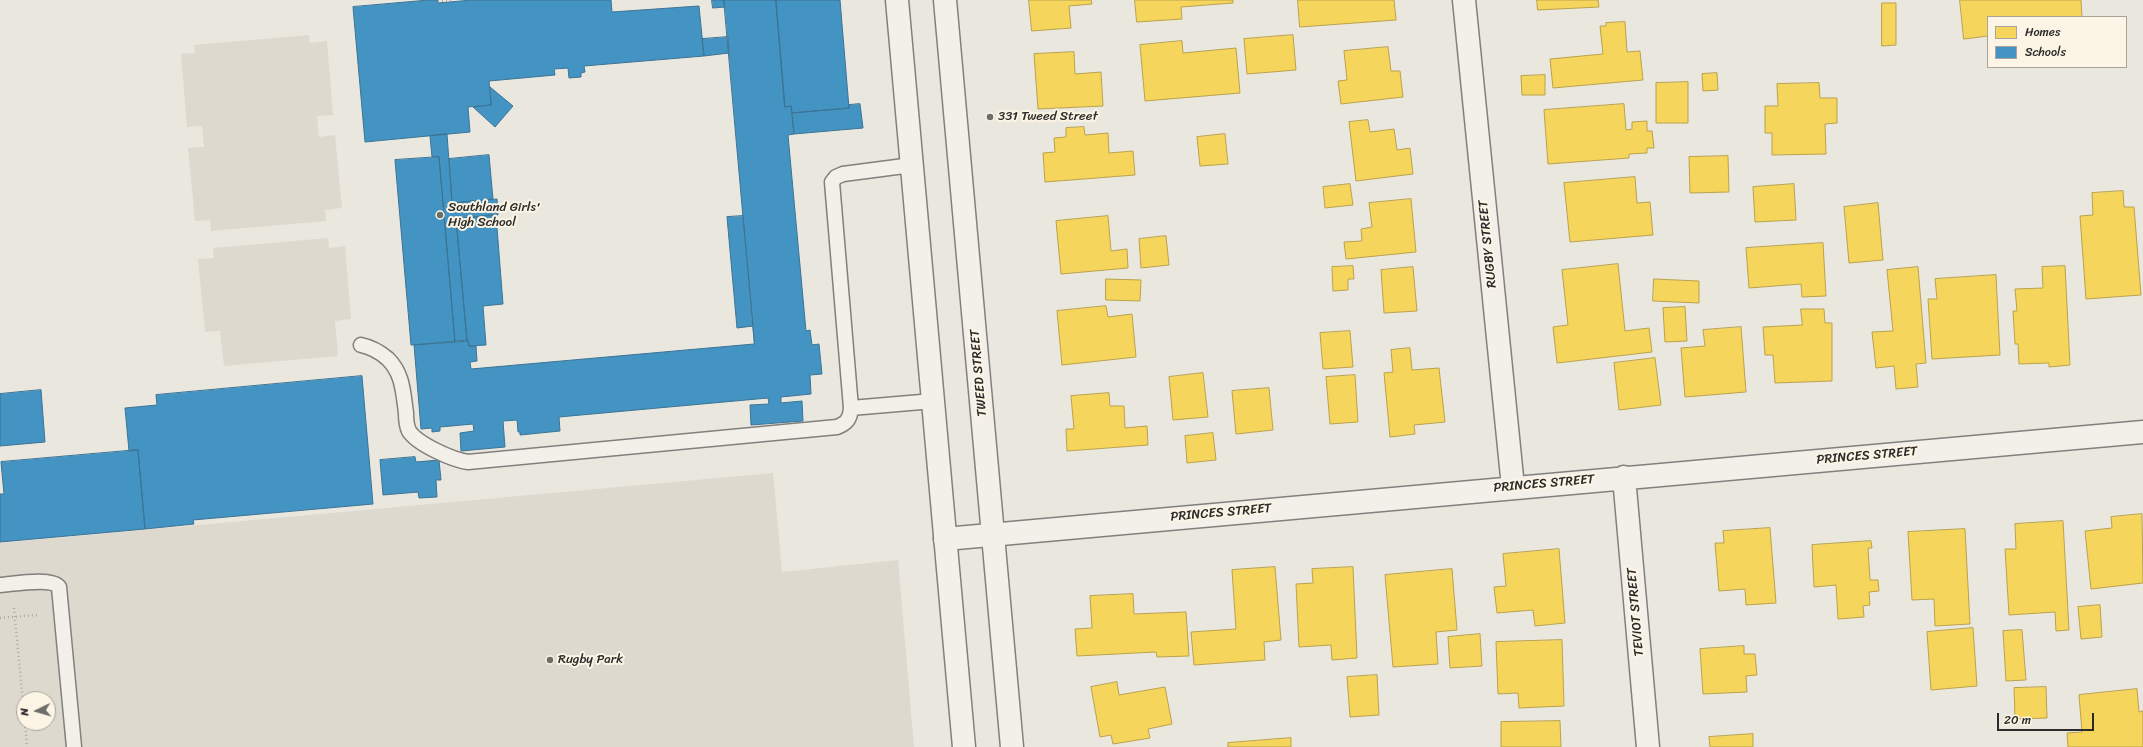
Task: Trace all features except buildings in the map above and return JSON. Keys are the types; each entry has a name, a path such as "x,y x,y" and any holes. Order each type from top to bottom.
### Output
{"street":[{"path":"897,0 964,747"},
{"name":"TWEED STREET","path":"945,0 1012,747"},
{"name":"RUGBY STREET","path":"1464,0 1513,487"},
{"name":"PRINCES STREET","path":"945,539 1624,477 2143,432"},
{"name":"TEVIOT STREET","path":"1624,477 1648,747"}],"lane":[{"path":"361,345 384,355 399,373 402,384 407,424 410,432 416,438 445,455 460,461 826,429 845,424 850,416 851,408 832,182 836,177 843,174 912,165"},
{"path":"851,408 933,401"},
{"path":"6,584 48,581 59,587 74,747"}],"path":[{"path":"438,1 453,0"},
{"path":"6,584 15,617 22,691"},
{"path":"0,618 62,612"},
{"path":"26,731 27,747"}],"shaded area":[{"path":"309,35 310,43 327,41 333,115 317,116 319,137 335,135 342,208 325,210 326,221 211,231 210,220 195,221 188,148 204,147 202,126 187,127 181,54 195,53 194,45"},
{"path":"328,238 329,248 345,246 351,319 335,321 338,356 224,366 220,331 205,332 198,259 214,258 213,248"},
{"name":"Rugby Park","path":"773,473 782,572 898,560 914,747 0,747 0,543"}],"place":[{"name":"331 Tweed Street","path":"990,117"},
{"name":"Southland Girls' High School","path":"440,215"},
{"name":"Rugby Park","path":"550,660"}]}
